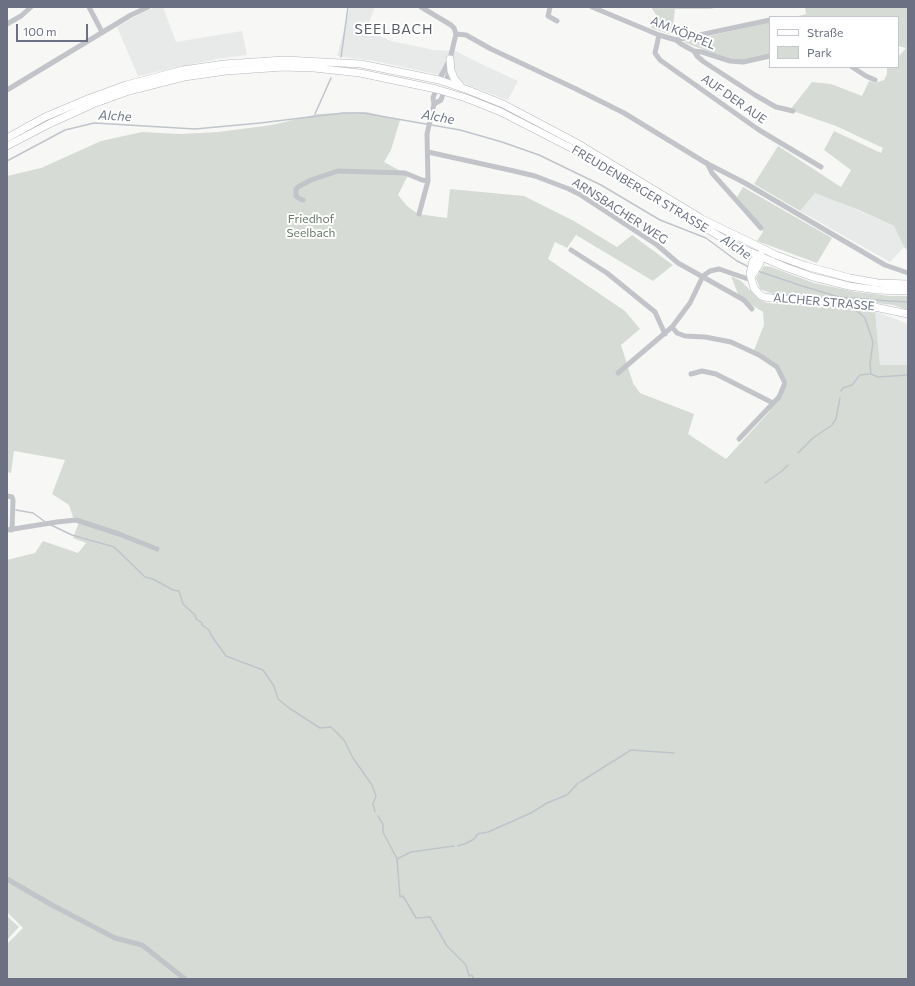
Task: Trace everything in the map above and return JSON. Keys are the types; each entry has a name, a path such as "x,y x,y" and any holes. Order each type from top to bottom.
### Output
{"main road":[{"name":"FREUDENBERGER STRASSE","path":"7,138 45,117 108,91 146,79 211,66 254,61 284,60 343,62 388,68 442,81 503,104 552,129 761,253 803,274 837,283 877,290 908,291"},
{"path":"450,63 454,78 461,87"},
{"name":"FREUDENBERGER STRASSE","path":"7,146 49,124 93,104 148,86 206,74 255,68 314,68 360,73 444,91 486,106 548,136 734,245 826,272 878,283 908,284"},
{"path":"436,89 442,81"},
{"path":"442,81 444,91"},
{"path":"752,276 755,265 753,261 761,253"},
{"name":"ALCHER STRASSE","path":"752,276 754,288 760,295 771,298 855,304 886,308 908,314"}],"street":[{"path":"7,24 31,7"},
{"path":"89,7 102,32"},
{"path":"7,90 102,32 148,7"},
{"path":"421,7 451,25 456,34 450,63 442,81"},
{"path":"550,7 548,16 557,21"},
{"name":"AM KÖPPEL","path":"592,7 659,35 676,40 694,51 702,52 718,58 736,63 769,56"},
{"path":"676,40 769,20"},
{"path":"456,34 466,35 491,49 624,113 706,163 745,183 885,265 908,273"},
{"name":"AUF DER AUE","path":"659,35 655,53 660,60 759,130 820,167"},
{"path":"694,51 704,62 755,95 776,107 793,111"},
{"path":"854,68 875,80"},
{"path":"419,214 428,181 427,139 434,104 433,98 436,89"},
{"path":"434,104 441,100 444,91"},
{"name":"ARNSBACHER WEG","path":"428,152 535,176 569,189 657,245 678,263 744,300 752,309"},
{"path":"706,163 712,173 761,228"},
{"path":"304,200 296,196 296,189 298,187 311,180 338,171 405,173 428,181"},
{"path":"571,250 607,273 655,312 665,334"},
{"path":"618,373 672,327 690,303 703,276 710,271 719,269 752,276"},
{"path":"672,327 677,333 685,336 705,336 731,342 759,355 777,367 785,382 779,397 739,439"},
{"path":"691,374 702,371 716,374 773,403"},
{"path":"7,496 12,497 14,500 9,530 76,520 119,534 157,549"},
{"path":"7,879 52,905 115,938 142,945 185,979"}],"shaded area":[{"path":"156,7 163,7 176,42 242,31 247,55 217,59 138,76 117,27 141,13"},
{"path":"350,7 375,7 366,30 391,41 434,50 456,51 518,81 508,100 440,75 374,61 337,56"},
{"path":"815,192 894,226 904,247 890,262 800,211"},
{"path":"875,311 908,324 908,365 880,365"}],"green space":[{"path":"651,7 719,7 710,9 675,9 672,35 651,28 656,15"},
{"path":"805,7 908,7 908,251 904,247 894,226 861,211 815,193 800,211 754,184 778,146 841,187 851,170 824,150 834,131 881,153 883,148 836,126 790,110 812,82 831,84 862,96 869,81 875,83 884,80 887,74 887,68 899,68 899,56 906,48 899,46 899,16 798,16 806,14"},
{"path":"769,22 769,54 737,62 683,42"},
{"name":"Friedhof Seelbach","path":"367,112 400,120 391,150 384,162 408,175 398,195 407,206 418,214 447,218 450,189 524,196 574,221 617,247 632,235 673,265 653,281 576,235 567,248 555,242 548,259 625,311 640,329 621,345 633,383 640,393 694,414 688,434 726,459 769,412 788,383 776,364 754,350 764,325 763,312 738,294 731,276 741,281 757,297 767,303 849,307 875,311 880,365 908,365 908,979 7,979 7,944 23,928 7,912 7,560 35,553 43,541 78,553 86,543 73,538 79,522 73,517 69,505 52,494 65,460 14,451 11,473 7,472 7,176 41,168 101,141 142,132 180,134 218,132 272,125 318,114"},
{"path":"743,187 832,238 817,263 757,241 763,232 761,225 737,197"},
{"path":"764,266 771,267 814,283 856,292 890,296 908,296 908,310 893,305 859,301 778,296 760,289 756,278"},
{"path":"7,916 19,927 7,940"}],"waterway":[{"path":"341,57 348,7"},
{"path":"315,114 331,78"},
{"name":"Alche","path":"7,161 65,130 94,123 195,129 343,113 363,113 460,130 502,142 539,155 601,185 660,220 706,238 737,261 749,267"},
{"name":"Alche","path":"758,271 839,297 908,302"},
{"name":"Alche","path":"852,307 865,318 873,342 870,364 871,374 878,377 908,375"},
{"path":"841,391 843,388 852,385 860,375 870,374"},
{"path":"798,453 813,438 832,425 836,419 840,398"},
{"path":"765,483 788,465"},
{"path":"16,510 33,513 44,521"},
{"path":"51,525 72,535 114,547 145,577 153,579 173,590 179,591 183,604 195,615 196,619 209,630 226,656 263,670 274,686 278,699 320,728 331,727 344,740 353,758 372,785 376,796 373,804 375,812"},
{"path":"580,782 631,750 674,753"},
{"path":"458,846 474,839 478,834 488,832 531,813 547,803 567,795 578,783"},
{"path":"378,816 383,824 383,832 397,859 400,897 403,896 416,918 430,917 447,946 466,965 469,976 472,975 474,979"},
{"path":"397,859 411,852 454,846"}],"district":[{"name":"SEELBACH","path":"394,29"}]}
